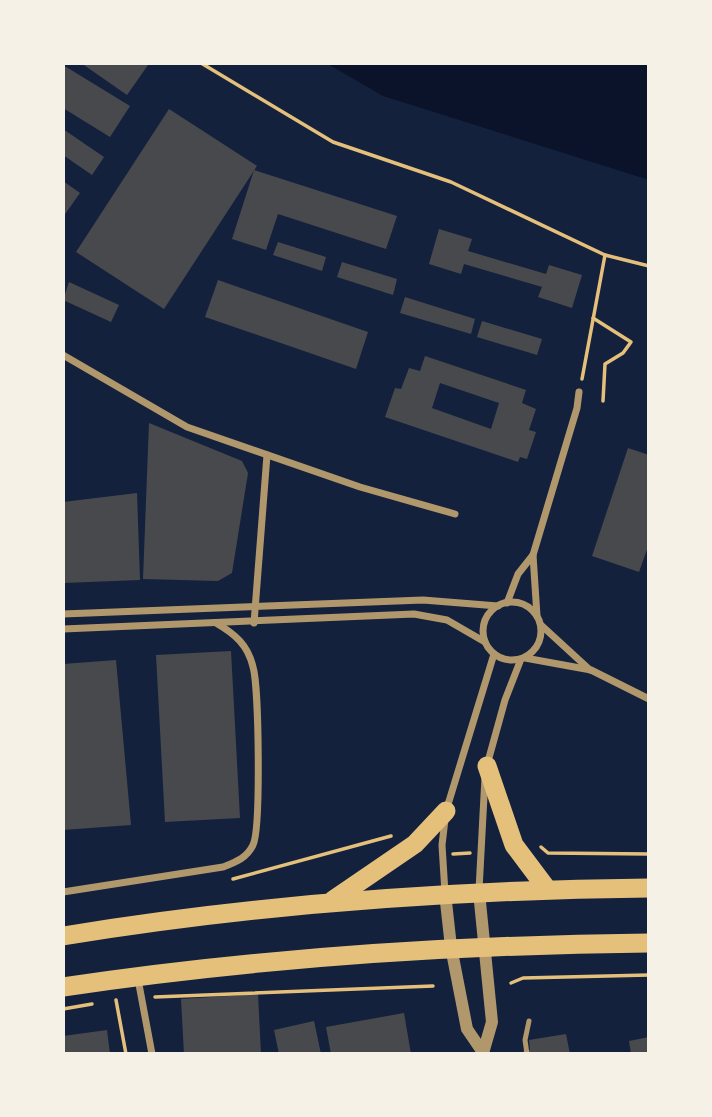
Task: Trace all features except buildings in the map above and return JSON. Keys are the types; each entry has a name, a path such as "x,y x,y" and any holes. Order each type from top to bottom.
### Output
{"highway":[{"path":"487,766 514,845 547,889"},
{"path":"332,901 415,844 446,811"},
{"path":"63,936 168,919 332,901 445,893 649,888"},
{"path":"63,987 138,976 452,947 649,943"}],"street":[{"path":"63,355 187,427 360,487 455,514"},
{"path":"507,603 518,575 533,555 578,408 579,392"},
{"path":"254,623 267,455"},
{"path":"533,555 537,616 541,625 591,670 649,699"},
{"path":"63,614 435,600 498,606 507,603 524,605 537,616"},
{"path":"485,642 485,622 498,606"},
{"path":"63,629 254,623 414,614 447,620 485,642 494,654 507,660 523,658 591,670"},
{"path":"63,892 223,867 245,858 254,844 258,809 254,668 244,643 216,623"},
{"path":"483,1053 492,1022 479,892 479,844 487,766 505,700 523,658 538,644 541,625"},
{"path":"483,1053 467,1029 452,947 442,845 446,811 494,654"},
{"path":"138,976 152,1054"}],"lane":[{"path":"527,1054 525,1040 529,1021"}],"path":[{"path":"201,63 333,142 451,181 605,255 649,266"},
{"path":"579,392 605,255"},
{"path":"592,317 631,342 623,353 605,364 603,401"},
{"path":"511,983 523,978 649,975"},
{"path":"126,1054 116,1000 433,986"},
{"path":"63,1009 103,1003"}],"water":[{"path":"326,63 649,63 649,180 383,96"}]}
